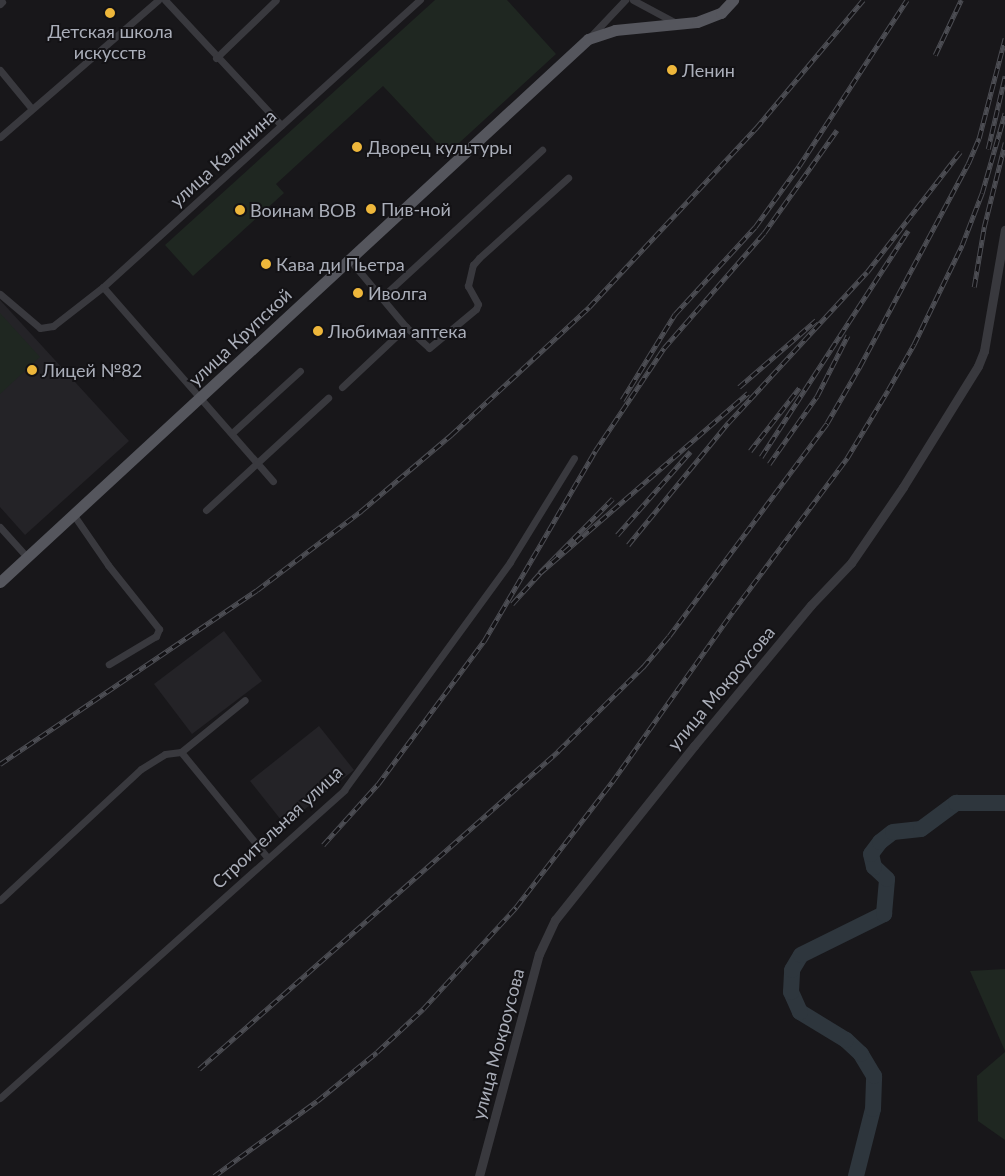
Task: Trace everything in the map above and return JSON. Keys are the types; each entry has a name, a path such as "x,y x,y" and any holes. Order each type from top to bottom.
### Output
{"main road":[{"name":"улица Крупской","path":"0,582 588,39 615,30 680,25 710,18 721,13 733,0"}],"street":[{"path":"0,137 158,0"},
{"path":"165,0 216,58 281,125"},
{"path":"216,58 276,0"},
{"name":"улица Калинина","path":"0,294 40,328 53,326 103,287 420,0"},
{"path":"588,39 625,0"},
{"path":"633,0 680,25"},
{"path":"0,70 32,108"},
{"path":"381,298 542,150"},
{"path":"349,259 406,327 429,348 476,309 478,304 468,286 473,265 568,178"},
{"name":"улица Мокроусова","path":"479,1176 539,954 555,920 694,746 811,605 851,563 903,487 978,366 984,351 1005,230"},
{"path":"103,287 273,481"},
{"path":"342,387 406,327"},
{"path":"232,432 300,371"},
{"path":"206,510 328,398"},
{"name":"Строительная улица","path":"0,1098 344,790 510,562 574,458"},
{"path":"73,514 158,629 156,636 109,664"},
{"path":"0,527 28,557"},
{"path":"0,900 141,769 165,754 181,752 244,700"},
{"path":"181,752 267,857"}],"shaded area":[{"path":"435,0 507,0 556,54 447,154 383,86 276,184 284,193 193,276 165,245"},
{"name":"Лицей №82","path":"0,300 129,441 25,535 0,507"},
{"path":"0,313 40,357 0,394"},
{"path":"224,631 262,681 192,734 154,684"},
{"path":"319,726 354,770 285,825 250,781"},
{"path":"1005,969 1005,1051 970,971"},
{"path":"1005,1052 1005,1140 978,1121 977,1076"}],"waterway":[{"path":"856,1176 873,1109 874,1076 861,1054 846,1040 800,1012 791,992 792,970 801,955 884,914 887,879 874,867 871,854 880,842 893,832 921,829 956,803 1005,803"}],"railway":[{"path":"0,764 257,590 361,511 451,435 589,307 756,128 863,0"},
{"path":"622,400 675,314 755,227 799,166 907,0"},
{"path":"935,55 961,0"},
{"path":"199,1069 558,751 643,667 669,636 827,423 860,366 968,164 979,138 1005,38"},
{"path":"988,149 1005,76"},
{"path":"214,1176 317,1101 377,1052 423,1009 516,907 612,782 733,611 847,458 888,390 914,344 962,245 982,193 1005,113"},
{"path":"323,845 378,784 484,641 595,451 664,348 764,233 837,130"},
{"path":"974,287 984,227 1005,143"},
{"path":"628,545 728,423 867,272 960,152"},
{"path":"761,457 908,231"},
{"path":"739,387 816,320"},
{"path":"769,464 817,396 848,335"},
{"path":"750,451 799,388"},
{"path":"613,499 540,573 748,393"},
{"path":"617,535 690,452"},
{"path":"512,604 540,573"}],"place":[{"name":"Детская школа искусств","path":"110,13"},
{"name":"Ленин","path":"672,70"},
{"name":"Дворец культуры","path":"357,147"},
{"name":"Пив-ной","path":"371,209"},
{"name":"Воинам ВОВ","path":"240,210"},
{"name":"Кава ди Пьетра","path":"266,264"},
{"name":"Иволга","path":"358,293"},
{"name":"Любимая аптека","path":"318,331"},
{"name":"Лицей №82","path":"32,370"}]}
